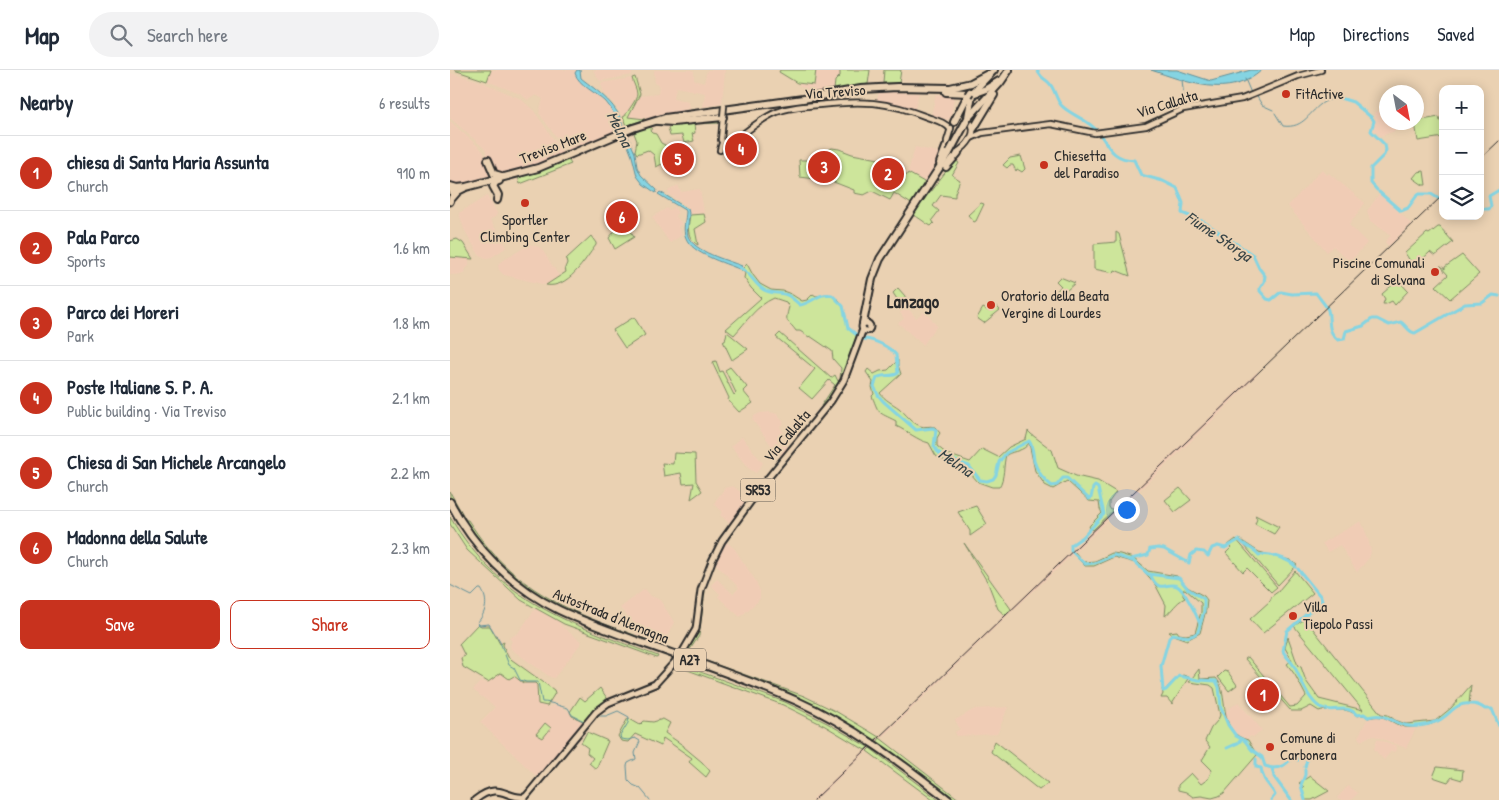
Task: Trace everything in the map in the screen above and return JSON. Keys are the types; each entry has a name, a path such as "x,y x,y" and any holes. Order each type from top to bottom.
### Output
{"highway":[{"name":"SR53","path":"865,326 864,315 872,279 880,260 951,151 967,120 1000,83 1008,71"},
{"path":"652,121 881,89 971,93 992,86 1008,71"},
{"path":"954,122 971,93 989,74"},
{"path":"773,103 882,87 950,88 971,84 989,74"},
{"path":"974,129 1000,83"},
{"name":"SR53","path":"967,120 971,93"},
{"path":"652,121 673,114 724,106"},
{"path":"652,121 721,120"},
{"name":"Treviso Mare","path":"451,200 458,190 524,172 652,121"},
{"path":"488,160 494,174 498,176 524,172"},
{"path":"467,187 491,178 492,170"},
{"path":"497,200 498,196 493,187 494,183 524,172"},
{"name":"Treviso Mare","path":"450,186 458,188 467,187"},
{"name":"Autostrada d'Alemagna","path":"450,502 471,536 493,562 519,585 546,603 580,619 771,690 813,708 880,747 949,800"},
{"name":"Autostrada d'Alemagna","path":"450,510 468,538 494,568 518,589 547,608 576,622 766,692 808,710 866,743 943,800"}],"main road":[{"name":"Via Callalta","path":"971,138 982,134 1051,124 1095,132 1146,126 1184,108 1251,96 1298,76 1321,70"},
{"name":"Via Treviso","path":"726,144 734,141 776,112 792,108 860,101 890,105 943,123 950,129"},
{"path":"720,150 726,144 721,120 724,106"},
{"name":"Via Treviso","path":"943,123 954,122 961,118 967,120"},
{"path":"967,120 974,129 982,134"},
{"path":"951,151 950,129 954,122"},
{"path":"951,151 971,138 974,129"},
{"path":"450,186 453,193 451,200"},
{"name":"Via Callalta","path":"525,798 587,723 608,703 657,683 682,653 696,629 701,590 722,541 764,483 831,401 844,380 865,326"},
{"name":"SR53","path":"475,800 490,792 500,792 509,798 518,800 525,798"}],"shaded area":[{"path":"491,70 577,70 576,77 604,101 614,114 622,130 573,150 568,150 567,144 565,145 559,141 539,113 543,99 536,95 528,100 520,94 487,81"},
{"path":"593,70 631,70 632,75 600,81"},
{"path":"654,70 691,70 694,71 694,80 704,83 707,70 725,70 722,104 703,107 705,93 676,87 674,98 688,102 689,109 645,119 628,118 640,96 658,94 659,85 655,83"},
{"path":"816,70 840,70 840,76 835,81 834,90 809,94 797,83 814,85"},
{"path":"450,73 479,81 521,99 534,111 564,154 536,166 498,176 487,158 483,147 450,118"},
{"path":"632,78 637,95 623,117 604,93 601,83"},
{"path":"879,91 919,93 915,109 877,100"},
{"path":"936,94 954,96 951,117 948,120 931,116"},
{"path":"1379,111 1379,130 1396,130 1380,136 1373,129 1374,119 1376,120 1374,112"},
{"path":"450,121 484,153 490,176 455,185 450,183"},
{"path":"915,147 942,153 926,182 908,172"},
{"path":"1322,169 1327,175 1329,173 1365,203 1349,225 1367,243 1350,262 1333,246 1327,252 1288,206"},
{"path":"678,185 681,192 700,189 704,213 690,214 687,206 669,195 668,191"},
{"path":"1380,193 1411,224 1389,246 1385,242 1391,235 1370,221 1367,211"},
{"path":"487,196 497,213 490,220 507,247 492,257 486,258 479,255 464,229 459,213"},
{"path":"674,207 678,213 675,215 682,224 678,227 682,235 670,243 652,217 667,208 669,211"},
{"path":"530,244 541,248 559,276 546,285 504,275 499,270 499,263"},
{"path":"450,257 469,259 469,266 465,269 464,274 450,275"},
{"path":"907,307 916,318 925,311 937,326 923,345 898,323 904,319 900,312"},
{"path":"1257,372 1258,374 1213,420 1008,615 1005,615"},
{"path":"770,412 777,414 784,423 780,426 783,433 780,436 789,449 783,457 774,449 752,419 760,413"},
{"path":"742,437 763,463 756,473 748,468 731,446"},
{"path":"733,486 749,499 730,524 720,515 723,512 714,504 725,488"},
{"path":"1361,521 1371,552 1369,558 1357,572 1340,545 1328,552 1322,543"},
{"path":"724,540 734,548 760,591 760,598 757,602 740,617 718,597 720,594 711,585 717,579 733,594 739,588 713,561"},
{"path":"645,589 651,596 660,600 674,622 663,645 635,635 639,629 620,608"},
{"path":"535,609 559,621 561,626 582,642 554,678 511,649 512,641 509,638 518,633"},
{"path":"1004,616 1007,616 877,742 875,741"},
{"path":"502,673 506,678 514,676 523,683 535,683 537,685 538,704 549,707 557,705 570,712 572,716 585,722 538,778 480,722 495,707 473,690 480,682 487,683"},
{"path":"1238,702 1262,730 1253,737 1251,736 1246,739 1236,735 1224,713"},
{"path":"1008,707 997,734 957,736 955,732 960,729 955,720 975,709"},
{"path":"1374,716 1386,717 1394,723 1408,727 1417,726 1406,748 1375,736 1370,736 1361,741 1358,737 1368,718"},
{"path":"1377,739 1397,746 1396,752 1391,751 1384,760 1374,749"},
{"path":"868,747 870,748 816,800 812,800"},
{"path":"1348,786 1358,793 1351,800 1339,800 1337,798"}],"green space":[{"path":"454,70 491,70 487,81"},
{"path":"780,70 816,70 814,85 797,83 779,72"},
{"path":"840,70 870,70 868,84 834,90 835,81 840,76"},
{"path":"884,70 901,70 899,83 883,83"},
{"path":"635,77 640,94 628,117 645,119 626,126 623,117 637,96 632,78"},
{"path":"1439,117 1439,138 1418,141 1416,130 1424,130 1424,120"},
{"path":"719,119 721,123 694,124 695,133 692,134 694,141 684,143 682,135 670,136 668,128 671,127 671,123"},
{"path":"647,127 652,128 650,131 656,134 661,143 665,145 668,154 665,159 666,162 656,167 654,155 648,150 637,154 635,151 637,141 634,133"},
{"path":"832,148 879,159 900,171 900,173 906,176 908,173 926,183 913,205 894,193 890,200 872,191 864,195 854,193 854,190 831,181 800,177 799,160 806,160"},
{"path":"1021,156 1025,169 1022,172 1017,169 1016,171 1013,165 1007,168 1003,165 1010,158"},
{"path":"566,157 571,164 520,184 518,176"},
{"path":"955,160 959,163 952,175 960,180 955,197 941,195 933,206 939,211 932,220 934,223 931,226 912,215"},
{"path":"1424,171 1426,185 1413,178 1418,172"},
{"path":"981,203 984,204 974,222 968,215"},
{"path":"704,214 706,222 695,229 698,245 690,236 688,228 690,215"},
{"path":"623,221 634,237 615,249 609,238"},
{"path":"1438,227 1453,242 1435,256 1430,252 1414,267 1405,253 1427,233 1429,234"},
{"path":"1116,232 1119,234 1130,276 1115,270 1114,273 1094,269 1094,244 1116,242"},
{"path":"591,236 596,245 581,266 561,283 546,285 566,272 566,259"},
{"path":"457,239 463,243 473,259 450,257 450,241"},
{"path":"1462,255 1479,274 1450,299 1436,286 1448,275 1440,266 1445,269 1445,267"},
{"path":"747,264 760,284 771,290 783,291 802,301 807,300 813,294 816,296 828,294 839,300 844,308 848,327 857,335 839,385 823,408 821,406 835,385 829,380 812,399 799,388 815,369 776,337 780,333 831,378 835,375 838,381 841,368 833,359 832,351 810,336 796,331 789,323 787,317 789,307 786,302 774,298 768,301 752,314 734,335 726,329 761,298 744,278 745,273 741,270"},
{"path":"1060,277 1075,283 1058,298 1054,294 1061,286 1056,281"},
{"path":"1398,280 1408,291 1395,305 1392,301 1383,304 1385,299 1382,294"},
{"path":"898,288 906,300 897,309 893,304 897,299 893,293"},
{"path":"996,306 1000,310 984,323 977,318 983,308 989,311"},
{"path":"634,317 645,335 625,348 613,330"},
{"path":"727,332 748,349 732,360 723,341 725,341"},
{"path":"898,360 901,374 880,393 886,400 899,408 917,424 922,427 935,427 940,433 937,438 937,446 947,454 970,462 982,449 998,457 1009,447 1026,439 1028,431 1052,450 1058,468 1076,476 1098,481 1116,492 1109,502 1111,510 1115,509 1093,530 1089,527 1102,513 1099,502 1089,501 1067,481 1053,489 1045,485 1035,471 1029,443 1027,446 1006,455 999,487 992,487 978,482 971,474 936,456 929,443 896,426 896,421 882,414 876,407 872,396 874,394 873,382 866,372 868,369 874,374 888,370"},
{"path":"716,361 720,372 722,371 734,395 736,393 725,370 730,367 747,387 743,391 753,403 739,412 728,400 729,398 712,362"},
{"path":"674,453 695,454 696,481 702,491 691,499 694,483 683,484 681,473 664,476 662,463 673,464"},
{"path":"1180,488 1191,500 1175,512 1165,500"},
{"path":"450,492 466,520 468,520 484,542 504,565 524,582 567,608 663,645 662,648 561,608 516,580 496,563 478,542 453,503"},
{"path":"976,506 987,524 970,536 970,531 958,512"},
{"path":"1255,515 1279,527 1274,534 1255,524 1257,519"},
{"path":"450,517 470,547 492,571 515,591 540,607 567,620 595,633 658,656 657,658 564,624 521,600 467,550 450,524"},
{"path":"1236,539 1277,587 1271,592 1247,568 1243,572 1226,553 1231,548 1228,545"},
{"path":"1239,539 1259,552 1290,560 1297,565 1278,585"},
{"path":"964,543 1011,609 1005,615 998,609 988,583"},
{"path":"1075,552 1083,562 1095,561 1112,553 1120,554 1133,558 1148,571 1177,576 1189,588 1204,596 1207,600 1200,633 1187,640 1169,632 1177,631 1179,634 1186,635 1195,633 1201,612 1201,603 1185,589 1183,590 1183,596 1185,598 1165,616 1166,605 1156,586 1135,563 1114,557 1094,566 1085,566 1073,554"},
{"path":"1295,571 1313,593 1263,633 1250,619 1270,601 1272,596 1279,591"},
{"path":"703,588 705,591 699,636 687,654 804,696 837,712 879,737 875,740 833,715 681,655 695,633"},
{"path":"1305,619 1381,714 1388,715 1406,724 1435,721 1451,708 1471,685 1469,704 1459,706 1434,723 1410,727 1399,725 1384,718 1368,718 1364,715 1357,716 1345,710 1319,711 1311,706 1301,711 1291,711 1245,659 1248,657 1290,707 1297,706 1306,696 1287,664 1292,660 1285,648 1288,637 1298,666 1301,667 1306,681 1319,699 1363,710 1294,626"},
{"path":"478,624 490,626 500,644 504,642 503,645 508,657 554,690 555,693 547,706 538,704 537,685 535,683 523,683 514,676 509,679 501,673 488,682 463,667 461,658 465,656 459,644"},
{"path":"675,663 785,702 827,723 868,747 865,750 825,726 783,705 674,665"},
{"path":"1199,669 1200,679 1216,678 1219,682 1228,723 1232,731 1248,740 1257,755 1224,793 1212,798 1193,797 1186,792 1178,790 1178,785 1191,773 1201,784 1208,779 1212,770 1202,760 1210,747 1205,741 1220,715 1214,688 1210,685 1189,682"},
{"path":"1224,671 1228,672 1237,685 1229,691 1218,677"},
{"path":"1183,675 1189,677 1172,704 1167,698 1161,698 1163,694 1162,689 1165,690 1175,679"},
{"path":"600,688 609,701 585,722 572,716 570,712 580,697 585,701"},
{"path":"628,718 640,725 644,721 653,722 663,719 670,723 665,733 702,762 710,771 706,777 689,762 692,758 663,738 661,746 635,734 628,742 621,741 618,736"},
{"path":"545,723 551,728 543,738 536,734"},
{"path":"587,732 608,741 596,769 589,763 593,758 587,753 588,748 581,743"},
{"path":"880,738 960,800 954,800 877,742"},
{"path":"995,741 1048,783 1039,790 991,752"},
{"path":"870,748 939,800 933,800 867,751"},
{"path":"1437,767 1463,770 1462,780 1452,777 1448,782 1433,777"},
{"path":"1310,776 1329,791 1312,800 1305,800 1302,788 1304,787 1299,783"}],"water":[{"path":"577,70 580,70 581,78 601,94 618,113 622,130 606,102 577,77 575,73"},
{"path":"1151,70 1177,70 1211,81 1251,70 1262,70 1249,79 1236,84 1208,86"},
{"path":"626,132 635,153 637,167 641,175 657,190 656,193 643,184 637,176 623,133"},
{"path":"660,192 688,209 688,236 691,242 712,255 742,266 739,269 710,257 689,244 684,228 686,211 658,194"}],"waterway":[{"name":"Fiume Storga","path":"1037,70 1052,86 1061,105 1093,127 1113,153 1125,159 1134,160 1141,175 1163,181 1177,188 1183,203 1182,213 1204,222 1253,255 1265,276 1260,291 1267,299 1271,300 1281,292 1292,294 1316,293 1328,310 1330,329 1338,340 1344,339 1346,331 1363,326 1372,319 1377,319 1389,325 1401,322 1411,332 1415,333 1465,304 1482,303 1493,295 1499,296"},
{"path":"1245,79 1251,93"},
{"path":"1182,80 1185,106"},
{"path":"1256,95 1262,105 1273,110"},
{"path":"1275,113 1283,126 1297,125 1324,102 1340,98"},
{"path":"1340,98 1353,102 1372,118 1374,121 1371,131 1385,145 1384,155 1371,168 1371,183 1377,190"},
{"path":"1484,209 1489,209 1491,206 1489,196 1499,190"},
{"path":"1379,192 1401,211 1408,208 1418,194 1431,194 1439,199"},
{"name":"Melma","path":"737,266 764,290 787,295 800,305 819,296 832,295 843,306 848,328 858,336"},
{"name":"Melma","path":"863,339 881,344 896,355 898,373 877,378 874,386 878,395 916,430 933,428 936,430 934,446 944,457 969,466 980,480 987,481 993,479 996,475 999,462 1006,453 1029,441 1037,468 1052,486 1057,485 1063,478 1067,478 1089,499 1091,498 1093,488 1095,486 1098,488 1104,514 1083,537 1071,545 1071,551 1085,564 1095,563 1114,555 1133,561 1148,574 1179,578 1188,589 1204,599 1204,611 1198,632 1189,637 1173,634 1169,638 1161,666 1163,691 1179,676 1216,681 1219,687 1221,708 1228,725 1236,736 1245,741 1252,750 1262,757 1265,766 1272,768 1274,777 1291,800"},
{"path":"1131,559 1148,555 1150,549 1158,548 1164,549 1189,563 1191,555 1196,551 1204,552 1208,556 1212,548 1218,546 1225,548 1239,540 1259,555 1279,557 1289,561 1296,567"},
{"path":"1298,569 1321,597 1322,601 1287,631 1283,651 1294,666 1310,698 1320,707 1330,710 1345,709 1357,715 1364,714 1368,717 1383,716 1407,726 1415,726 1440,720 1460,705 1475,704 1485,709 1492,709 1499,726"},
{"path":"1150,574 1160,586 1173,585 1180,588 1200,624"},
{"path":"450,585 472,596 481,589 486,602 483,615 477,623 479,625 489,624 500,642 509,665 514,668 520,680 538,682 542,702 568,708 572,715 584,721"},
{"path":"590,723 596,716 606,716 618,711 629,717 628,723 620,736 621,739 635,738 640,741 635,753 636,759 628,763 627,766 628,780 640,788 650,800"},
{"path":"1227,748 1242,739"},
{"path":"1272,768 1283,766 1291,758 1298,760 1300,757 1308,755 1305,767"},
{"path":"1256,759 1256,767 1261,768 1263,777 1275,795 1271,800"},
{"path":"1305,770 1301,785 1305,800"}],"railway":[{"path":"1484,155 1499,141"},
{"path":"875,741 1439,199"},
{"path":"814,800 869,747"}],"place":[{"name":"FitActive","path":"1286,94"},
{"name":"Poste Italiane S. P. A.","path":"741,149"},
{"name":"Chiesa di San Michele Arcangelo","path":"678,159"},
{"name":"Chiesetta del Paradiso","path":"1044,165"},
{"name":"Parco dei Moreri","path":"824,167"},
{"name":"Pala Parco","path":"888,174"},
{"name":"Sportler Climbing Center","path":"525,203"},
{"name":"Madonna della Salute","path":"622,217"},
{"name":"Piscine Comunali di Selvana","path":"1435,272"},
{"name":"Oratorio della Beata Vergine di Lourdes","path":"991,305"},
{"name":"Villa Tiepolo Passi","path":"1293,616"},
{"name":"chiesa di Santa Maria Assunta","path":"1263,695"},
{"name":"Comune di Carbonera","path":"1270,747"}],"district":[{"name":"Lanzago","path":"913,302"}]}
